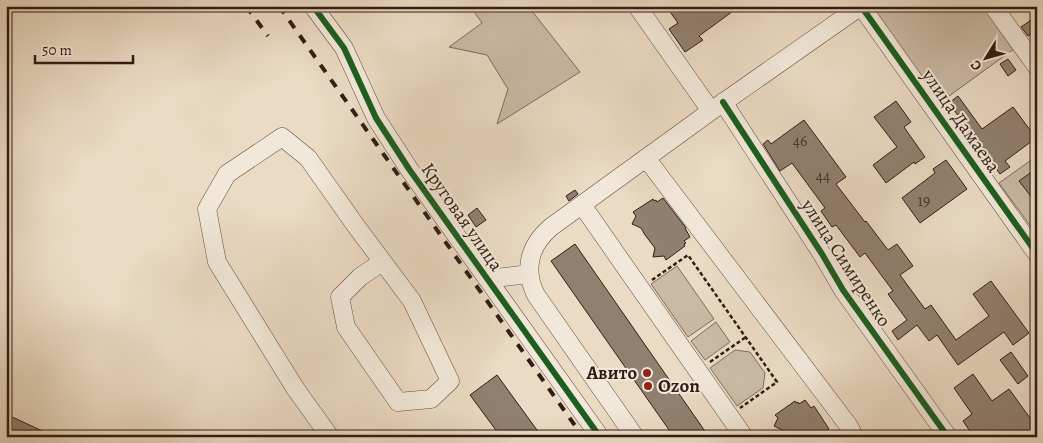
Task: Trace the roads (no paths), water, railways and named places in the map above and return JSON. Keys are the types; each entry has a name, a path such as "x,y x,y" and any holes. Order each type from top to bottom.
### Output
{"street":[{"name":"Круговая улица","path":"313,6 344,48 376,118 487,279 600,437"},
{"name":"улица Симиренко","path":"638,6 717,106 822,254 843,290 948,437"},
{"path":"635,437 536,296 529,274 530,257 538,240 551,227 717,106 861,6"},
{"name":"улица Дамаева","path":"861,6 1037,254"},
{"path":"993,6 1037,68"},
{"path":"330,437 295,388 218,262 207,209 227,174 282,137 308,158 412,301 450,381 431,399 398,402 346,327 340,297 360,276 382,262"},
{"path":"646,158 848,425 852,432 852,437"},
{"path":"582,204 744,437"},
{"path":"487,279 529,274"}],"railway":[{"path":"246,6 268,36"},
{"path":"279,6 583,437"}],"place":[{"name":"Авито","path":"647,373"},
{"name":"Ozon","path":"648,386"}]}
